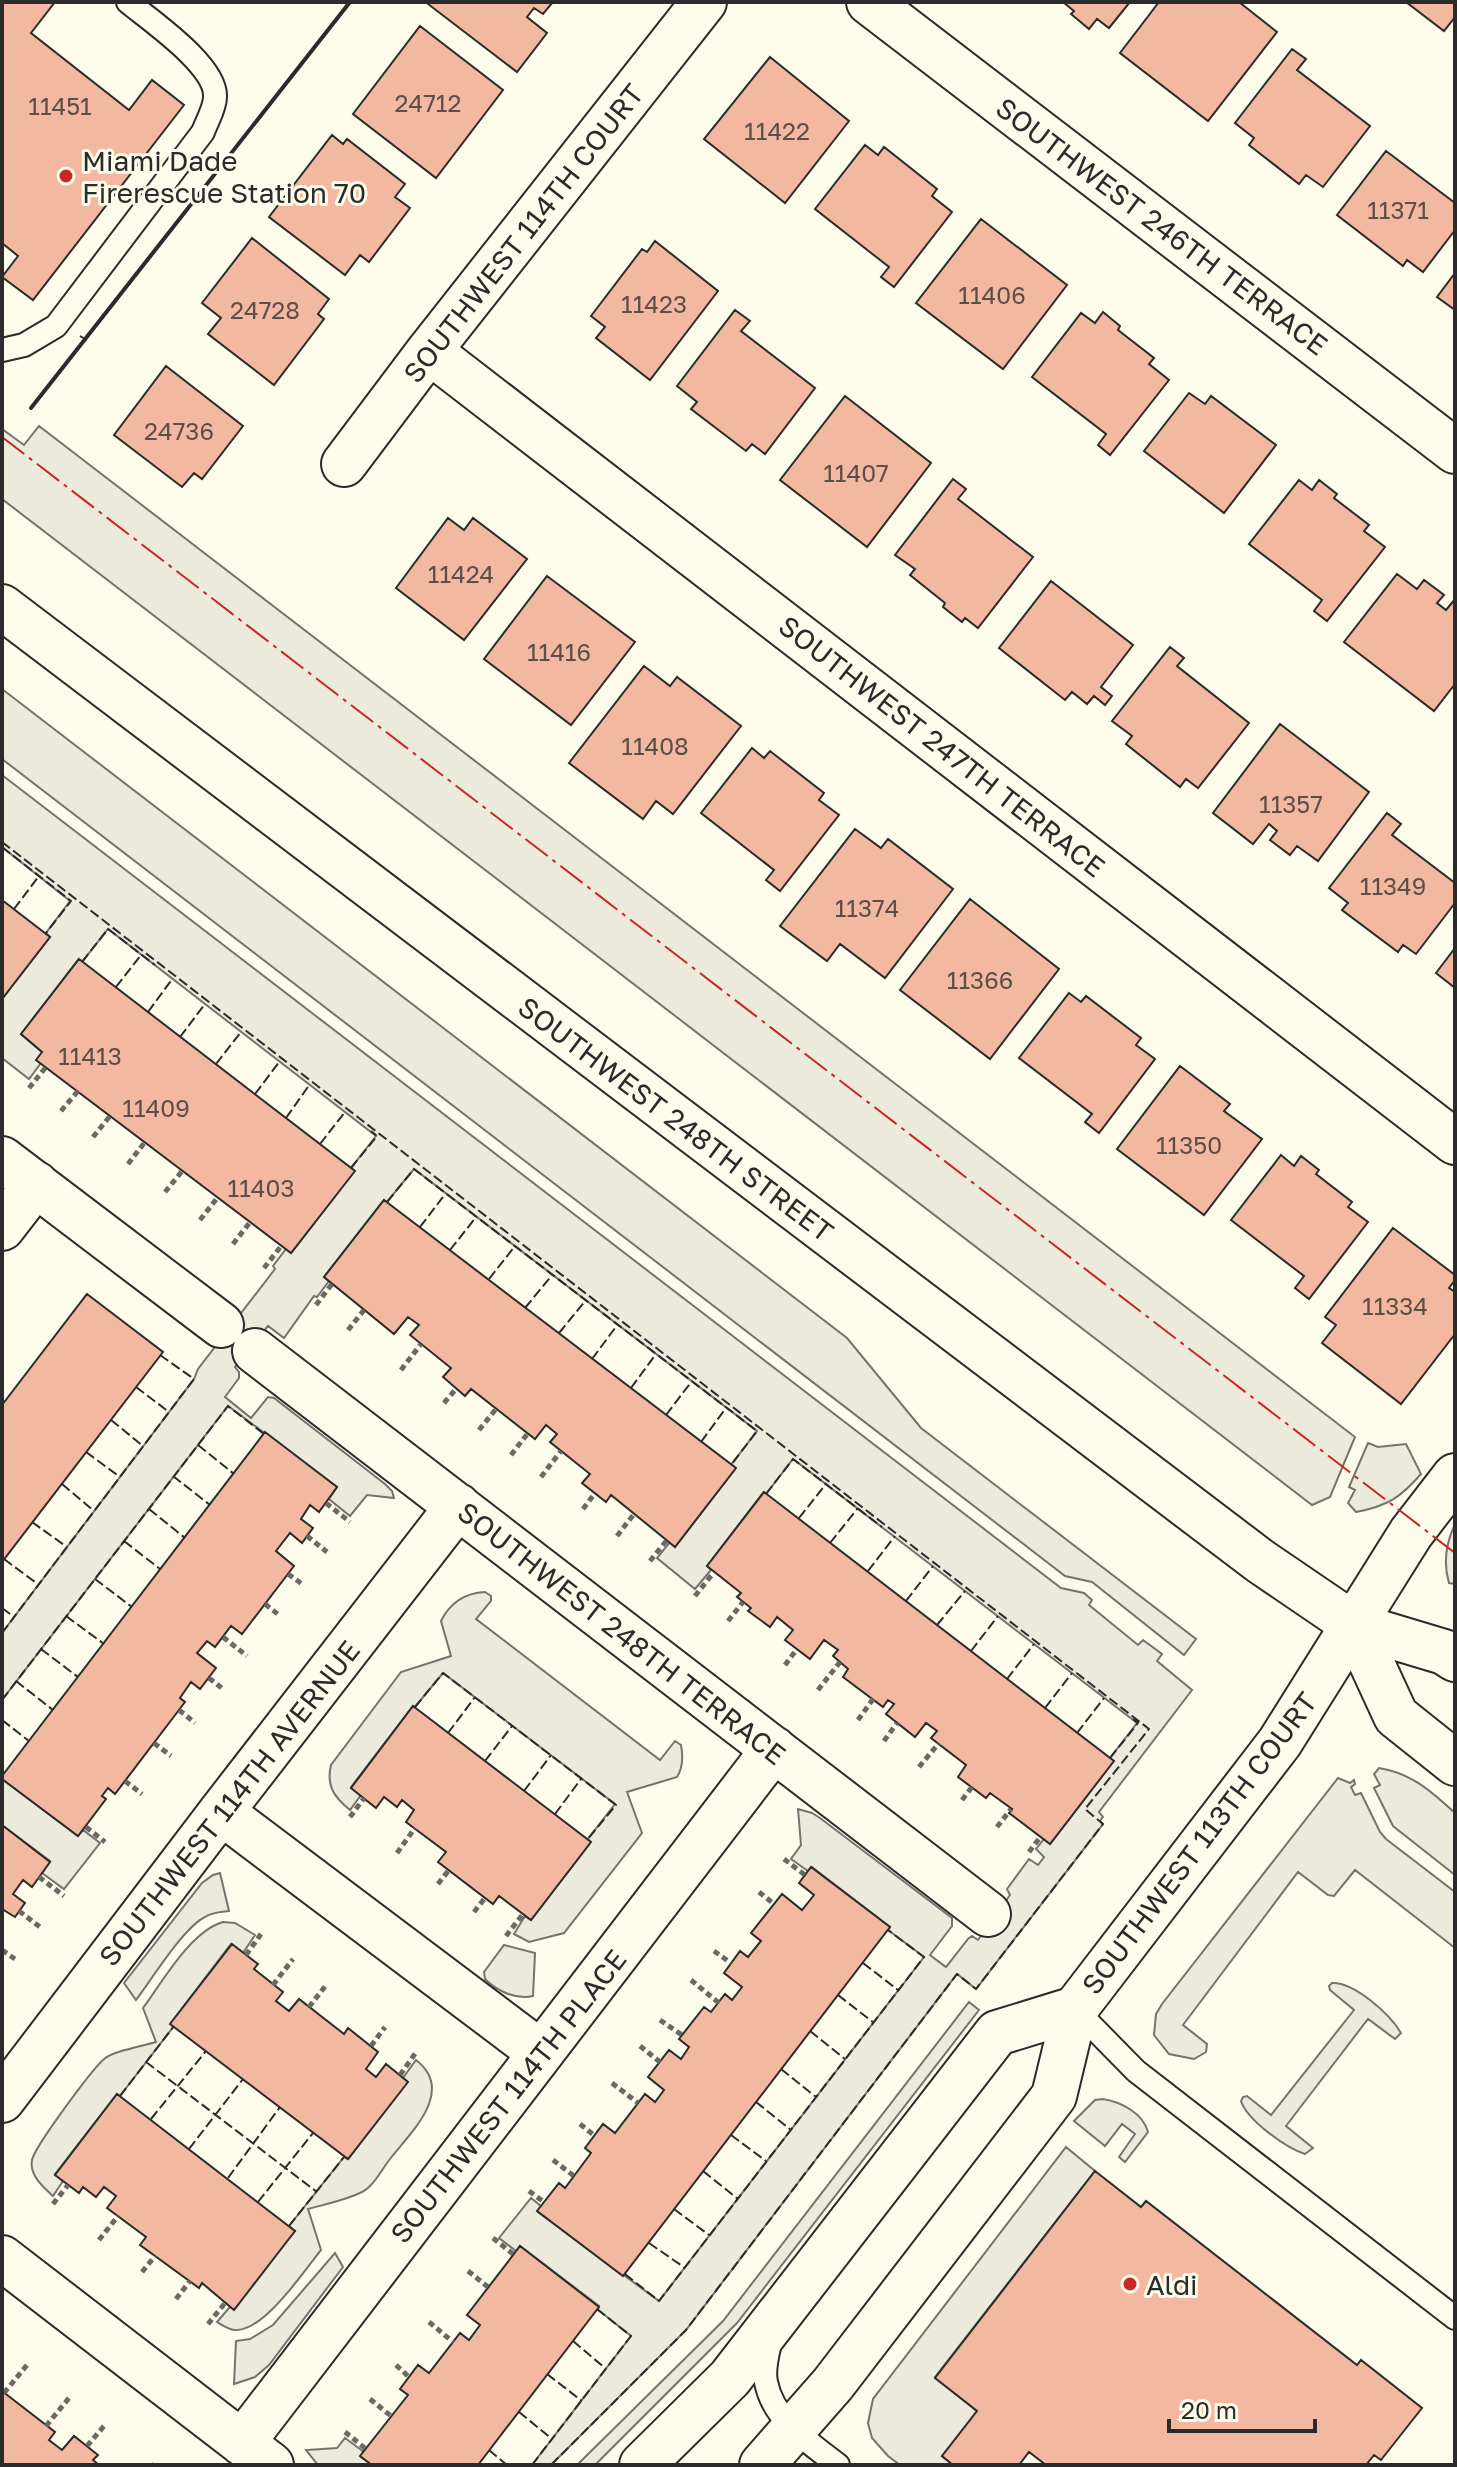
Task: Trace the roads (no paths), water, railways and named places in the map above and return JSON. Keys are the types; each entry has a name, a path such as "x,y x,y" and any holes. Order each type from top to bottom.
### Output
{"street":[{"name":"SOUTHWEST 114TH COURT","path":"344,464 429,351 704,2"},
{"name":"SOUTHWEST 246TH TERRACE","path":"869,2 1455,451"},
{"name":"SOUTHWEST 247TH TERRACE","path":"429,351 1455,1142"},
{"name":"SOUTHWEST 248TH STREET","path":"10,621 1260,1561 1354,1625 1444,1652 1455,1659"},
{"path":"2,1159 221,1325"},
{"path":"2,1228 36,1184"},
{"name":"SOUTHWEST 248TH TERRACE","path":"255,1351 988,1914"},
{"name":"SOUTHWEST 113TH COURT","path":"762,2465 833,2384 1054,2096 1075,2009 1280,1742 1411,1533 1455,1476"},
{"name":"SOUTHWEST 114TH AVERNUE","path":"2,2100 458,1506"},
{"path":"1354,1625 1396,1716 1455,1763"},
{"name":"SOUTHWEST 114TH PLACE","path":"257,2454 541,2053 774,1749"},
{"path":"221,1812 541,2053"},
{"name":"SOUTHWEST 113TH COURT","path":"642,2465 730,2378 997,2033 1075,2009"},
{"path":"2,2258 257,2454"}],"lane":[{"path":"2,350 24,345 56,326 203,132 215,99 211,82 194,56 128,2"},
{"path":"1075,2009 1136,2071 1455,2318"},
{"path":"782,2312 772,2336 766,2382 776,2406 792,2429 838,2465"}],"place":[{"name":"Miami Dade Firerescue Station 70","path":"66,176"},
{"name":"Aldi","path":"1130,2284"}]}
